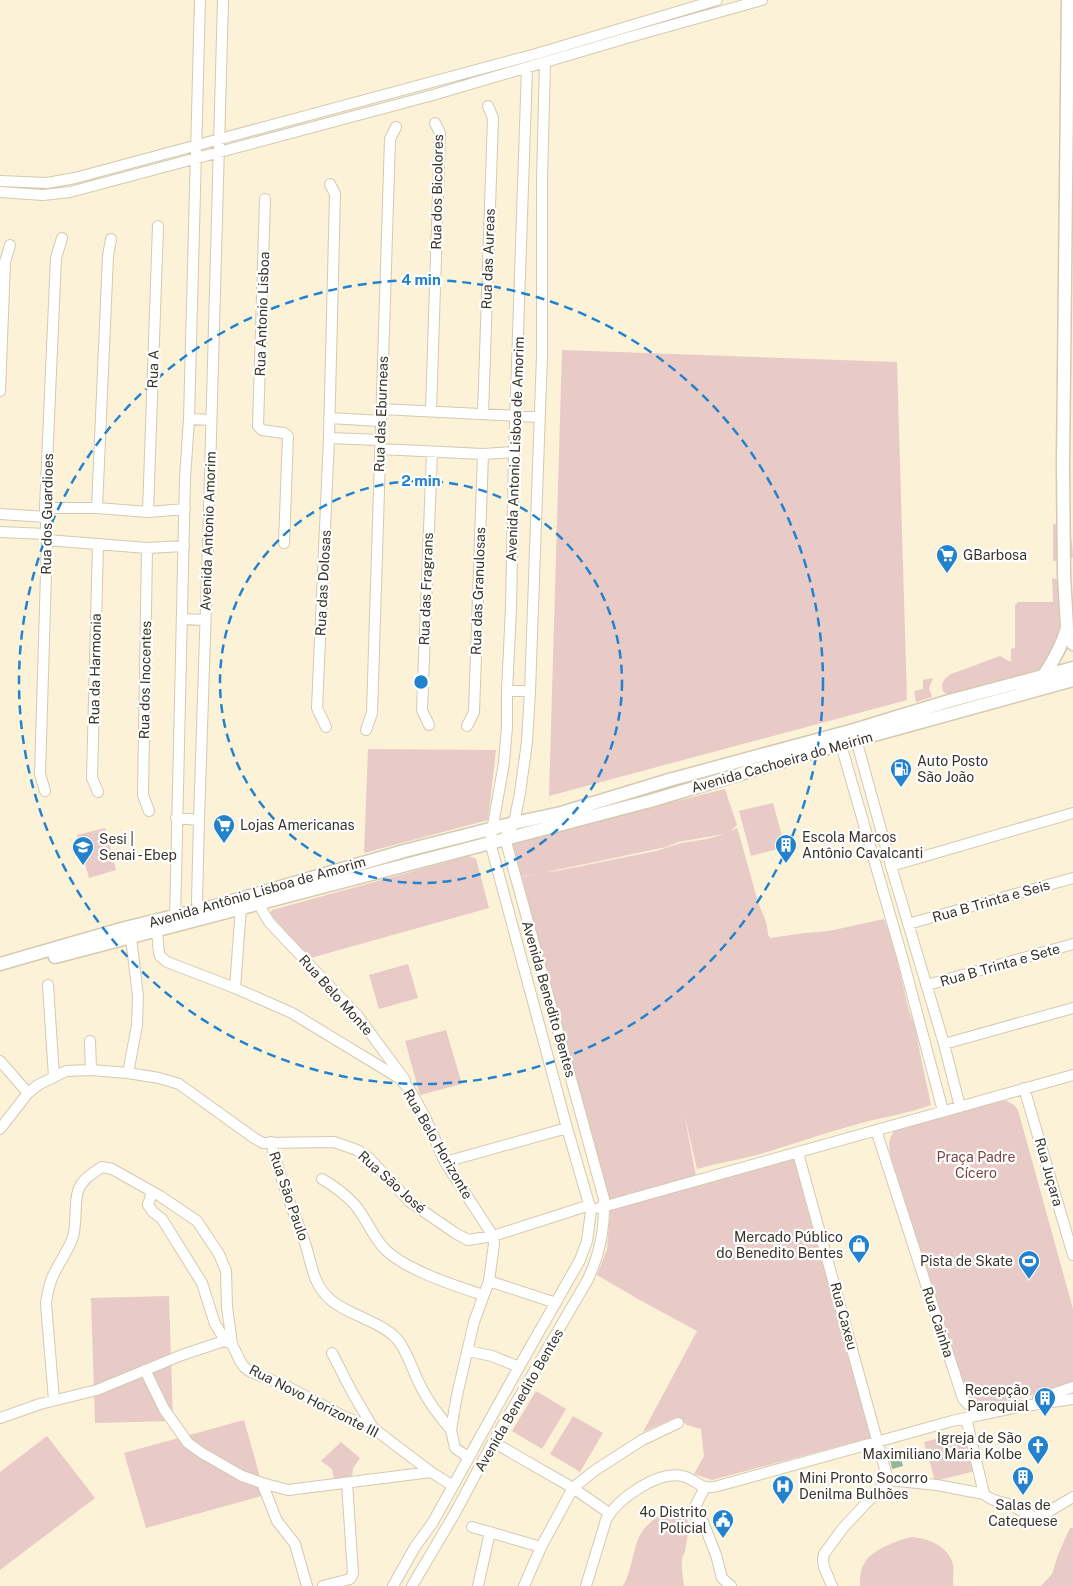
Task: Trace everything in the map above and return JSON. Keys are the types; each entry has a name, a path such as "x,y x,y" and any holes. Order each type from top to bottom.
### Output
{"main road":[{"path":"1068,0 1068,342 1063,464 1064,575 1069,632 1073,644"},
{"path":"1044,675 1069,632"},
{"name":"Avenida Cachoeira do Meirim","path":"855,735 942,703 1073,668"},
{"name":"Avenida Cachoeira do Meirim","path":"514,822 561,812 669,780 1073,680"},
{"name":"Avenida Cachoeira do Meirim","path":"490,842 650,801 839,739"},
{"name":"Avenida Antônio Lisboa de Amorim","path":"199,914 219,905 395,853 514,822"},
{"name":"Avenida Antônio Lisboa de Amorim","path":"0,964 199,914 258,903 490,842"},
{"name":"Avenida Antônio Lisboa de Amorim","path":"0,972 157,931 175,921"}],"street":[{"name":"Avenida Antonio Amorim","path":"175,921 176,818 200,0"},
{"name":"Avenida Antonio Amorim","path":"199,914 197,901 205,620 213,545 211,420 223,0"},
{"path":"0,181 47,183 75,178 536,54 717,0"},
{"path":"0,192 43,195 70,192 433,95 762,0"},
{"name":"Avenida Antonio Lisboa de Amorim","path":"514,822 527,742 530,691 542,355 542,180 545,63"},
{"name":"Avenida Antonio Lisboa de Amorim","path":"493,828 504,763 507,727 514,452 528,68"},
{"name":"Rua das Aureas","path":"483,414 493,118 488,106"},
{"name":"Rua dos Bicolores","path":"431,411 440,134 435,123"},
{"name":"Rua das Eburneas","path":"366,730 372,713 390,139 396,127"},
{"name":"Rua das Dolosas","path":"326,727 317,708 329,438 335,194 330,184"},
{"name":"Rua Antonio Lisboa","path":"265,199 258,428 284,433 288,436 284,543"},
{"name":"Rua A","path":"148,512 158,226"},
{"name":"Rua dos Guardioes","path":"45,791 40,774 46,512 56,258 62,238"},
{"path":"97,508 108,256 111,240"},
{"path":"0,391 5,262 10,245"},
{"path":"381,410 539,417"},
{"path":"329,418 381,421"},
{"path":"189,419 211,420"},
{"path":"329,438 432,452 483,454 514,452"},
{"name":"Rua das Fragrans","path":"429,725 422,710 432,452"},
{"name":"Rua das Granulosas","path":"467,726 474,712 483,454"},
{"name":"Avenida Antonio Amorim","path":"0,514 97,508 148,512 185,510"},
{"name":"Avenida Antonio Amorim","path":"0,532 147,548 184,546"},
{"name":"Rua da Harmonia","path":"98,544 92,778 98,792"},
{"name":"Rua dos Inocentes","path":"147,548 143,795 149,811"},
{"path":"182,619 205,620"},
{"path":"507,691 530,691"},
{"path":"855,735 891,866 919,955 960,1107"},
{"path":"839,739 903,960 943,1111"},
{"path":"891,866 1073,813"},
{"path":"176,818 199,820"},
{"path":"505,838 514,822"},
{"name":"Avenida Benedito Bentes","path":"393,1586 415,1547 433,1522 580,1260 587,1241 591,1208 567,1128 490,842 493,828"},
{"name":"Avenida Benedito Bentes","path":"412,1586 590,1276 602,1238 604,1207 600,1185 505,838"},
{"name":"Rua B Trinta e Seis","path":"908,924 1073,878"},
{"name":"Rua Belo Monte","path":"258,903 276,929 357,1015 398,1069 410,1090"},
{"path":"235,988 241,907"},
{"name":"Rua Belo Horizonte","path":"157,931 159,953 163,959 292,1013 399,1078 410,1090 425,1117 445,1162 493,1236"},
{"path":"128,1073 137,1025 138,996 132,938"},
{"name":"Rua B Trinta e Sete","path":"927,985 1073,944"},
{"path":"903,960 919,955"},
{"path":"48,985 54,1077"},
{"path":"944,1044 1073,1008"},
{"path":"90,1041 91,1070"},
{"path":"0,1061 28,1093"},
{"name":"Rua São Paulo","path":"0,1129 28,1093 38,1084 66,1071 91,1070 128,1073 159,1078 179,1084 254,1138 264,1143 271,1142 279,1172 316,1280 331,1300 382,1328 396,1338 402,1345 421,1388 434,1409 451,1430"},
{"path":"591,1208 604,1207 1073,1075"},
{"name":"Rua Juçara","path":"1024,1088 1073,1255"},
{"path":"445,1162 567,1128"},
{"name":"Rua Cainha","path":"876,1130 963,1399"},
{"name":"Rua São José","path":"271,1142 334,1142 358,1150 369,1158 410,1202 468,1240 493,1236 591,1208"},
{"name":"Rua Caxeu","path":"798,1153 888,1480"},
{"name":"Rua Novo Horizonte III","path":"54,1400 46,1304 48,1292 52,1278 72,1238 76,1224 78,1191 91,1174 102,1167 112,1169 197,1221 219,1254 226,1271 228,1342 244,1367 286,1386 347,1418 373,1428 431,1472 453,1486"},
{"path":"322,1179 341,1192 356,1207 383,1248 402,1262 450,1284 483,1295"},
{"path":"0,1418 54,1400 97,1390 182,1355 228,1342 215,1324 202,1282 162,1219 148,1205 152,1192"},
{"path":"468,1457 455,1448 451,1430 474,1322 489,1281 494,1244 493,1236"},
{"path":"489,1281 556,1303"},
{"path":"468,1351 492,1356 519,1366"},
{"path":"332,1353 373,1428"},
{"path":"145,1370 164,1409 188,1443 242,1476 288,1490 431,1472"},
{"path":"1018,1407 1073,1388"},
{"path":"952,1421 963,1399 970,1406 984,1413"},
{"path":"586,1586 606,1520 610,1513 627,1496 656,1480 674,1475 684,1476 705,1487 718,1486 984,1413 1073,1399"},
{"path":"966,1418 984,1494 989,1499 1038,1518 1073,1497"},
{"path":"524,1586 541,1547 574,1488 594,1471 642,1440 678,1422"},
{"path":"493,1442 574,1488 610,1513"},
{"path":"832,1586 824,1568 824,1554 843,1528 888,1480 937,1485 984,1494"},
{"path":"262,1483 277,1521 295,1544 307,1586"},
{"path":"323,1586 350,1579 353,1574 347,1483"},
{"path":"705,1487 694,1509 696,1519 703,1522 716,1555 722,1578 731,1586"},
{"path":"433,1522 446,1529"},
{"path":"472,1527 541,1547"},
{"path":"478,1586 490,1532"}],"green space":[{"path":"562,350 897,362 907,700 549,796"},
{"path":"1053,524 1064,527 1070,534 1073,557 1069,560 1053,561"},
{"path":"1052,578 1063,581 1069,646 1061,659 1050,666 966,692 945,693 942,687 943,683 951,674 1000,656 1011,662 1011,649 1015,648 1015,605 1018,602 1053,602"},
{"path":"933,678 929,688 932,697 916,702 914,691 923,689 923,680"},
{"path":"368,749 496,750 488,820 364,853"},
{"path":"725,789 737,825 731,831 737,828 770,938 829,931 884,919 892,938 909,1011 915,1026 931,1105 846,1127 758,1154 697,1169 684,1113 696,1176 627,1194 608,1201 517,878 546,872 515,878 507,843","holes":["724,834 681,843 656,851 547,872 666,847 678,842"]},
{"path":"773,803 785,847 751,856 739,811"},
{"path":"105,828 116,870 89,878 77,835"},
{"path":"469,856 476,859 489,908 307,959 270,913 272,910"},
{"path":"408,964 418,998 379,1009 369,975"},
{"path":"446,1030 462,1084 420,1095 405,1041"},
{"name":"Praça Padre Cícero","path":"1005,1100 1014,1105 1018,1110 1073,1309 1073,1384 974,1410 959,1398 891,1158 889,1143 896,1129"},
{"path":"797,1158 873,1437 712,1480 694,1474 704,1456 701,1429 687,1425 677,1417 643,1432 697,1331 597,1275 607,1249 610,1211 614,1207"},
{"path":"169,1296 173,1421 95,1423 91,1298"},
{"path":"536,1391 566,1409 542,1449 512,1431"},
{"path":"573,1416 603,1433 580,1472 550,1454"},
{"path":"244,1420 265,1495 146,1528 124,1453"},
{"path":"964,1432 975,1471 935,1481 924,1442"},
{"path":"47,1436 95,1498 0,1570 0,1472"},
{"path":"341,1442 360,1458 353,1468 352,1477 334,1479 332,1469 321,1461"},
{"path":"671,1508 679,1510 684,1514 688,1524 682,1564 684,1586 623,1586 642,1532 653,1520"},
{"path":"1070,1528 1073,1528 1073,1586 1041,1586 1052,1574"},
{"path":"911,1537 930,1541 947,1552 953,1564 953,1585 955,1586 860,1586 863,1565 873,1553 899,1540"}],"shaded area":[{"path":"899,1451 903,1466 892,1469 889,1453"}],"place":[{"name":"GBarbosa","path":"947,574"},
{"name":"Auto Posto São João","path":"901,788"},
{"name":"Lojas Americanas","path":"224,844"},
{"name":"Escola Marcos Antônio Cavalcanti","path":"786,864"},
{"name":"Sesi | Senai - Ebep","path":"83,866"},
{"name":"Mercado Público do Benedito Bentes","path":"859,1264"},
{"name":"Pista de Skate","path":"1029,1280"},
{"name":"Recepção Paroquial","path":"1045,1417"},
{"name":"Igreja de São Maximiliano Maria Kolbe","path":"1038,1465"},
{"name":"Salas de Catequese","path":"1023,1496"},
{"name":"Mini Pronto Socorro Denilma Bulhões","path":"783,1505"},
{"name":"4o Distrito Policial","path":"723,1539"}]}
